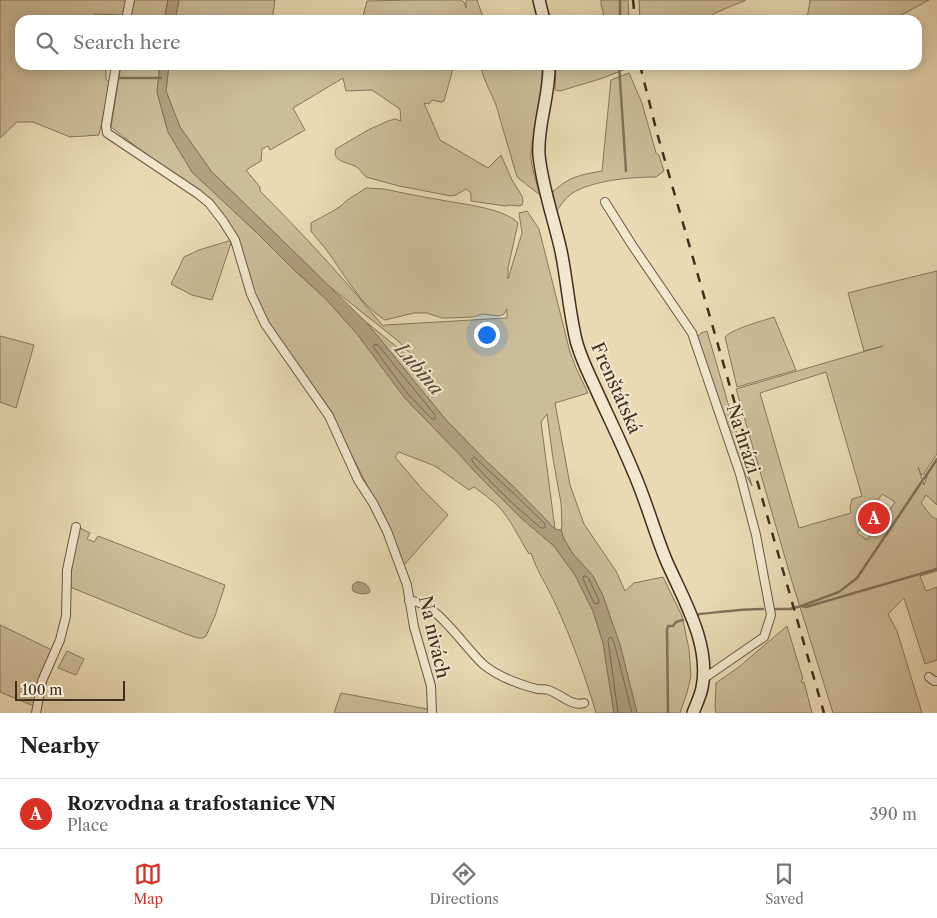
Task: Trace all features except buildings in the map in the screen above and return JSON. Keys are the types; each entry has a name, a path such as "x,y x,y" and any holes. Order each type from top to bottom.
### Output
{"main road":[{"path":"539,0 543,15"},
{"name":"Frenštátská","path":"549,70 539,147 542,175 566,276 575,334 581,356 634,473 666,559 692,616 703,664 701,694 693,713"}],"street":[{"path":"127,15 130,0"},
{"name":"Na nivách","path":"115,70 106,126 108,133 198,194 209,203 222,221 235,240 251,294 265,324 329,416 358,480 373,503 387,531 407,585 414,627 431,686 432,713"},
{"name":"Na hrázi","path":"605,202 692,333 740,474 756,535 770,615 764,637 703,679"},
{"path":"36,713 42,681 60,640 66,616 67,570 76,527"},
{"path":"409,601 414,600 429,608 448,624 481,663 495,673 517,683 548,690 577,704 584,703"},
{"path":"929,677 934,681 937,680"}],"shaded area":[{"path":"0,0 127,0 124,15 15,15 15,70 106,70 106,79 110,84 99,135 70,137 33,122 17,122 0,138"},
{"path":"133,0 168,0 165,15 130,15"},
{"path":"179,0 275,0 273,15 176,15"},
{"path":"460,0 464,2 466,8 467,0 477,0 482,15 363,15 367,1"},
{"path":"601,0 628,0 629,15 604,15"},
{"path":"639,0 746,0 712,15 640,15"},
{"path":"810,0 929,0 901,15 807,15"},
{"path":"120,70 159,70 157,92 168,132 192,172 326,299 358,335 404,397 520,517 554,546 575,575 593,611 603,643 614,713 596,713 567,630 555,603 531,553 529,554 511,523 499,507 474,487 469,490 435,466 399,452 395,457 422,489 448,515 404,565 390,530 348,448 332,412 267,322 253,293 238,240 213,202 153,160 111,127"},
{"path":"168,70 453,70 444,101 432,100 429,104 424,103 440,140 488,168 501,155 512,180 522,196 522,205 505,206 471,201 471,193 466,189 451,196 399,186 366,177 355,166 339,160 335,154 336,149 368,130 388,121 395,119 401,121 400,109 372,90 346,91 343,78 293,108 305,130 270,150 268,146 262,149 261,161 246,170 260,187 260,191 323,257 383,326 507,318 507,309 504,314 499,316 483,314 473,317 442,318 427,313 414,313 385,320 360,298 311,231 311,223 341,206 366,188 384,189 493,210 518,223 508,268 508,279 522,233 519,213 527,211 539,229 570,352 588,393 555,403 570,485 584,524 616,571 625,591 634,583 663,577 682,616 689,649 691,676 680,713 637,713 620,645 603,596 593,576 573,554 561,530 561,503 547,414 541,422 555,529 446,420 366,322 430,374 397,340 329,286 211,171 180,127 166,91"},
{"path":"482,70 542,70 540,98 531,154 540,195 517,177 496,105"},
{"path":"556,70 623,70 560,91 555,90"},
{"path":"629,73 642,103 656,153 659,155 664,171 656,177 624,179 590,185 571,194 555,212 551,193 571,179 584,174 602,171 611,80"},
{"path":"232,240 212,300 192,295 171,284 184,257 199,250"},
{"path":"937,271 937,454 923,475 918,467 924,485 928,474 937,461 937,505 926,495 921,503 932,517 937,519 937,571 920,576 926,591 937,587 937,660 925,664 904,598 888,614 897,631 922,713 833,713 793,585 736,389 883,346 864,351 848,293","holes":["826,372 862,496 852,499 851,513 799,528 760,393","882,494 895,502 867,540 857,533"]},
{"path":"774,317 796,370 737,387 725,337 740,328"},
{"path":"707,331 752,486 734,453 696,338 701,333"},
{"path":"0,336 34,345 16,408 0,402"},
{"path":"78,527 90,533 87,539 94,542 98,536 225,585 206,636 201,638 194,637 70,587 72,557"},
{"path":"0,625 52,650 34,706 0,692"},
{"path":"787,626 812,713 716,713 716,683 739,667"},
{"path":"67,651 84,659 76,675 58,668"},
{"path":"341,693 427,709 428,713 334,713"}],"water":[{"path":"168,0 179,0 176,15 165,15"},
{"path":"159,70 168,70 166,91 180,127 211,171 366,322 446,420 555,529 561,530 573,554 593,576 603,596 620,645 637,713 614,713 603,643 593,611 575,575 554,546 520,517 404,397 358,335 326,299 192,172 168,132 157,92"},
{"path":"357,582 366,584 370,592 362,594 353,591 353,585"}],"waterway":[{"path":"620,0 620,15"},
{"path":"619,70 626,171"},
{"path":"118,78 161,78"},
{"path":"775,609 790,609 839,592 857,578 937,459"},
{"path":"801,606 806,607 937,569"},
{"path":"696,615 763,609"},
{"path":"668,713 667,630 668,626 673,626 676,622 683,620"}],"railway":[{"path":"633,0 634,15"},
{"path":"641,70 657,133 824,713"}],"place":[{"name":"Rozvodna a trafostanice VN","path":"874,518"}],"water label":[{"name":"Lubina","path":"419,369"}]}
